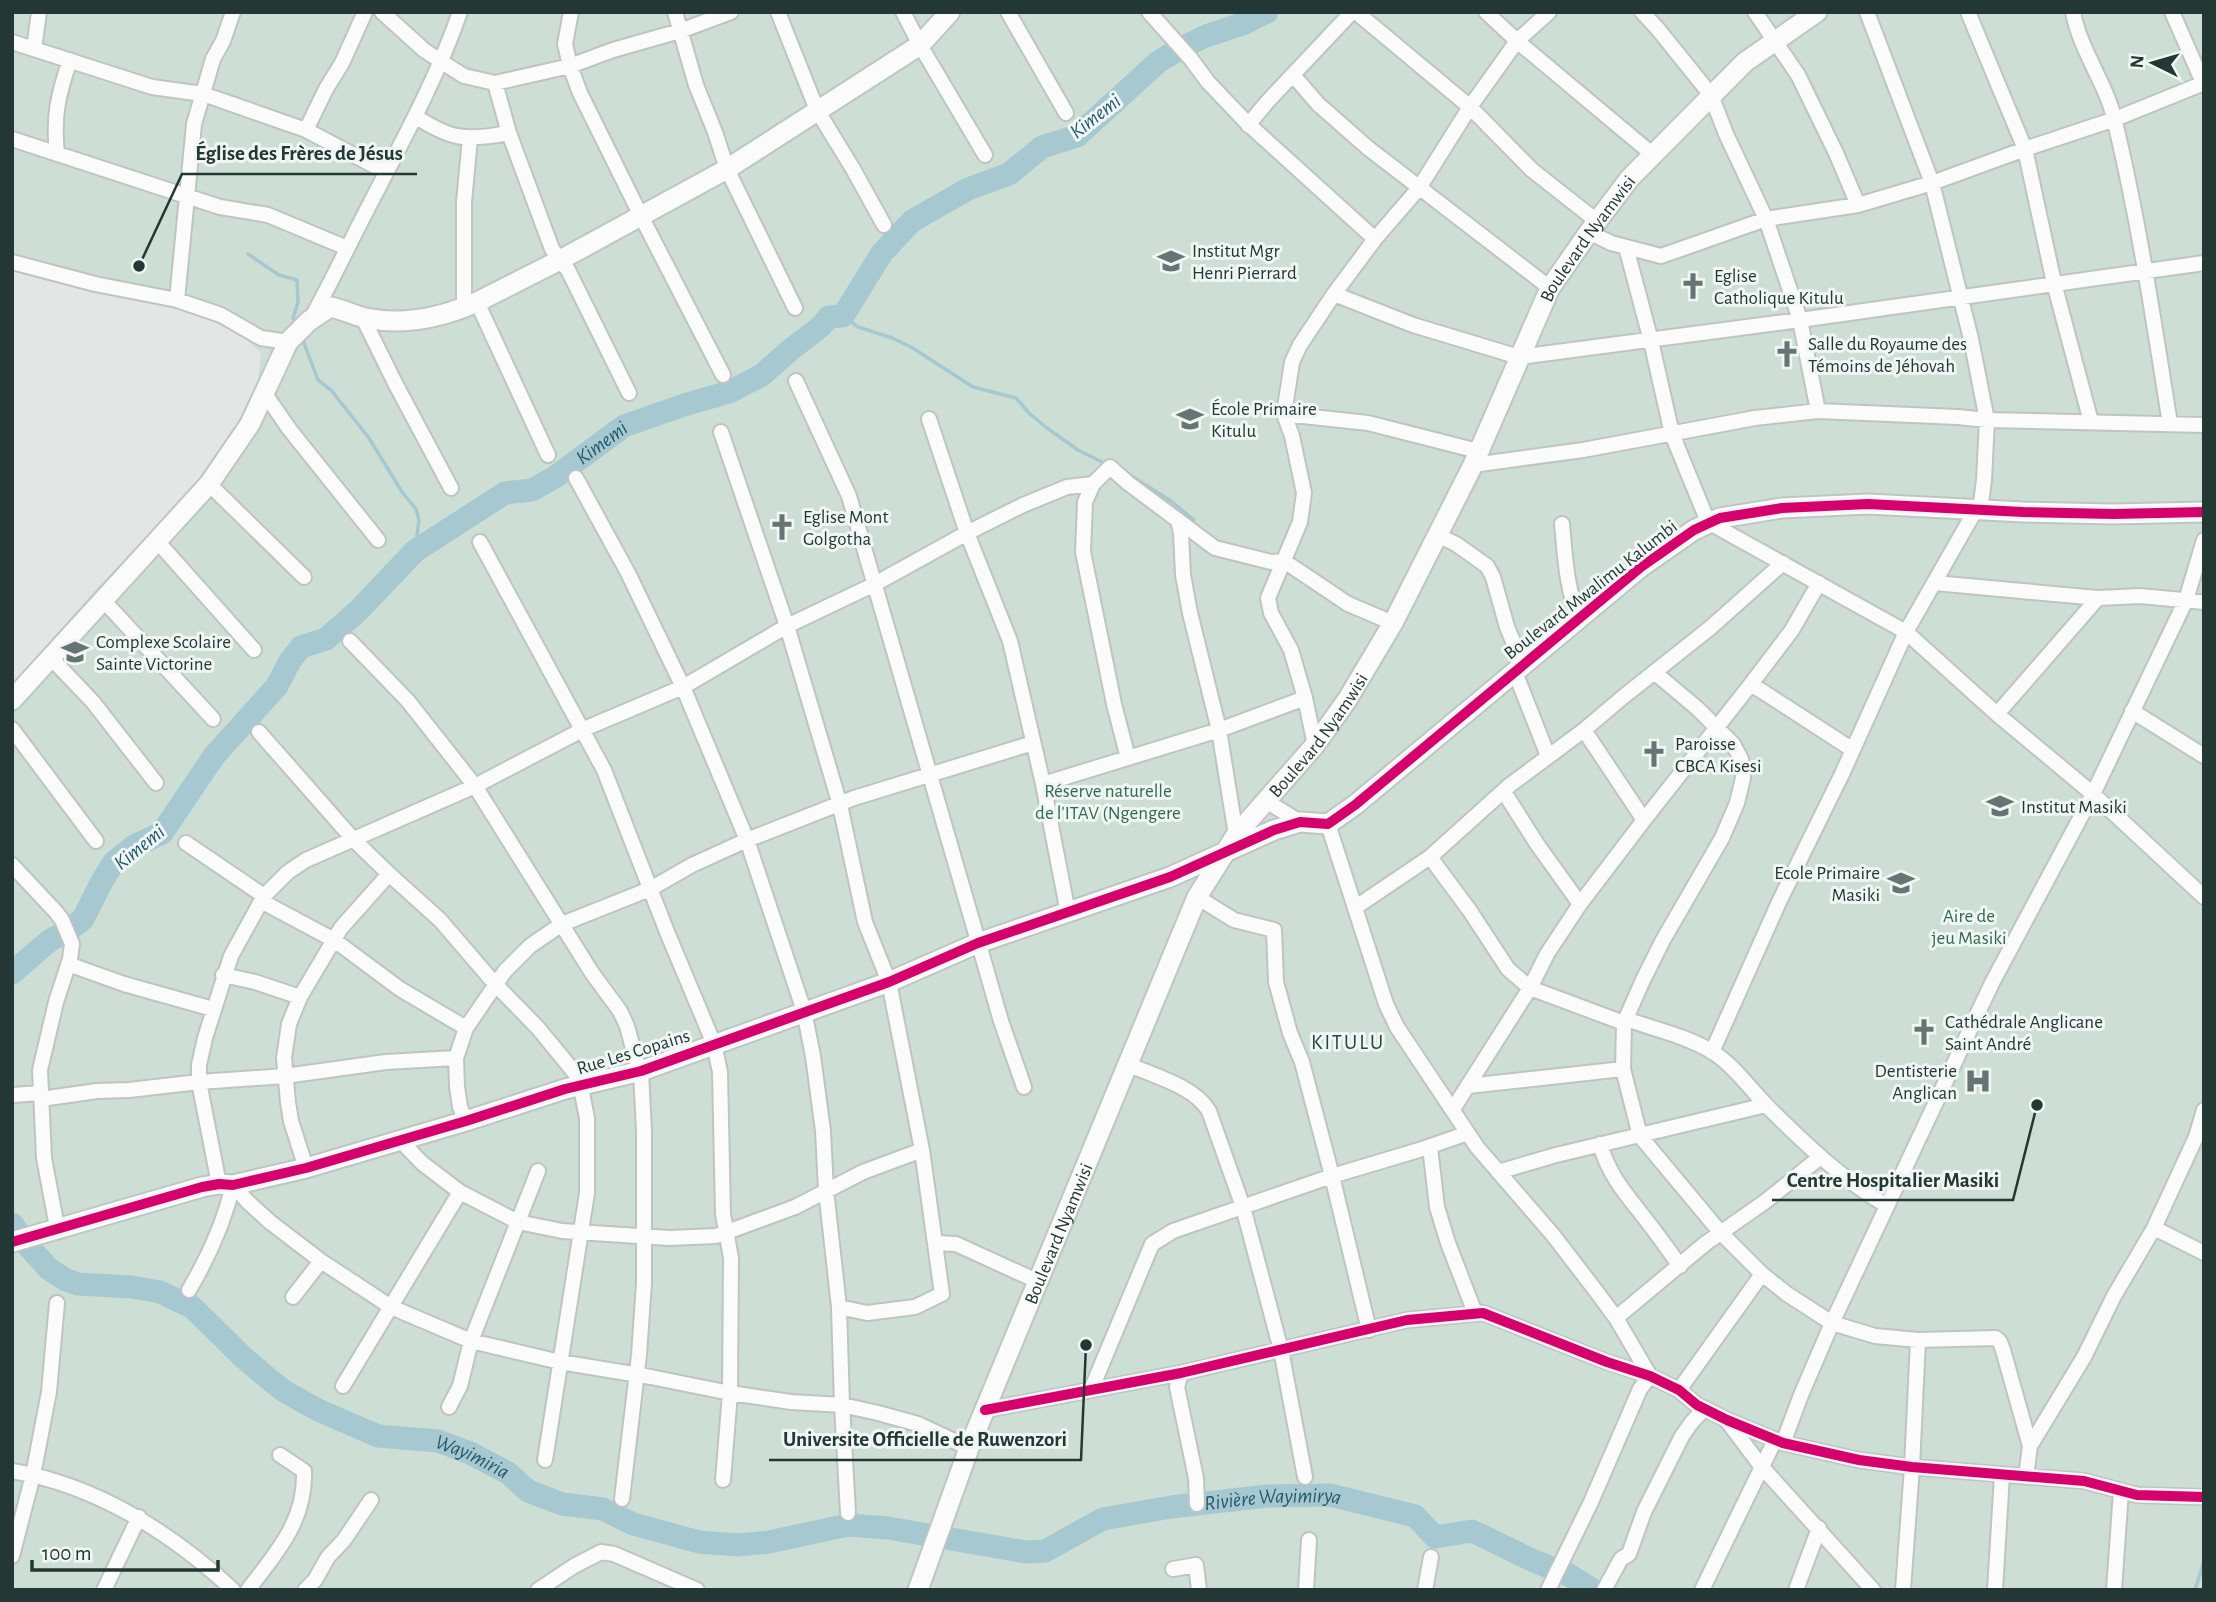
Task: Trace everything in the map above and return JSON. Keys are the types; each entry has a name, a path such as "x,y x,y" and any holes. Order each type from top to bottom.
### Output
{"street":[{"path":"34,49 38,12"},
{"path":"177,300 194,124 213,59 223,41 233,12"},
{"path":"306,131 365,12"},
{"path":"382,12 424,50 464,76 495,83 570,66 730,12"},
{"path":"309,321 442,62 460,12"},
{"path":"571,12 565,44 580,93 723,375"},
{"path":"676,12 696,85 727,169 795,309"},
{"path":"778,12 817,110 884,225"},
{"path":"903,12 985,155"},
{"path":"12,700 209,484 250,424 288,342 309,321 330,307 344,309 363,318 385,321 425,319 471,305 727,169 920,45 950,12"},
{"path":"1008,12 1066,113"},
{"path":"1149,12 1248,125 1375,239"},
{"path":"1248,125 1354,12 1470,107 1532,170 1611,243 1661,256 1766,219 1858,205 1932,183 2115,119 2204,83 2172,12"},
{"path":"1486,12 1652,154"},
{"path":"1315,744 1291,650 1271,613 1268,598 1300,522 1304,492 1292,436 1284,414 1293,362 1300,345 1334,294 1375,239 1419,188 1470,107 1517,41 1549,12"},
{"path":"1642,12 1712,95 1726,134 1766,219 1800,320 1818,411"},
{"path":"1755,12 1798,75 1858,205"},
{"name":"Boulevard Nyamwisi","path":"918,1590 969,1448 1197,897 1236,835 1315,744 1347,700 1393,624 1476,458 1550,288 1630,178 1652,154 1745,62 1817,12"},
{"path":"1712,1052 1906,632 1978,511 1984,480 1987,420 1961,296 1932,183 1867,12"},
{"path":"1968,12 2025,149 2054,283 2091,422"},
{"path":"2073,12 2082,41 2115,119 2146,272 2170,424"},
{"path":"12,42 152,87 203,94 306,131 386,172"},
{"path":"57,153 55,111 70,60"},
{"path":"1293,75 1336,120 1419,188 1550,288"},
{"path":"495,83 509,133 552,249 568,270 629,393"},
{"path":"415,116 445,135 483,138 509,133"},
{"path":"470,138 464,202 471,305 548,455"},
{"path":"12,139 220,207 268,215 346,248"},
{"path":"1626,247 1672,434 1708,523 1906,632 1997,714 2093,794 2204,897"},
{"path":"12,262 95,284 177,300 221,315 261,338 288,342"},
{"path":"1334,294 1413,325 1519,357 2204,263"},
{"path":"363,318 451,488"},
{"path":"796,381 849,496 1001,1021 1024,1087"},
{"path":"265,394 290,430 378,540"},
{"path":"1284,414 1368,423 1476,458 1583,450 1755,418 1818,411 1987,420 2204,425"},
{"path":"929,419 967,533 1010,641 1043,784 1068,913"},
{"path":"721,432 787,626 840,804 864,922 889,982 922,1150 936,1243 942,1294 915,1307 866,1313 839,1307"},
{"path":"1128,758 1114,704 1083,552 1085,502 1093,484 1111,467 1214,548 1271,562 1284,561 1348,604 1393,624"},
{"path":"576,478 628,573 683,687 747,840 804,1011 823,1131 826,1190 839,1307 848,1513"},
{"path":"209,484 304,577"},
{"path":"190,1290 212,1250 226,1213 226,1184 199,1082 199,1065 213,1009 231,956 262,898 288,872 306,860 475,786 584,729 683,687 787,626 873,585 967,533 1067,486 1093,484"},
{"name":"Boulevard Mwalimu Kalumbi","path":"1328,824 1355,805 1668,547 1720,518 1782,508 1856,504 1978,511 2113,514 2204,512"},
{"path":"1178,520 1183,575 1219,730 1236,835"},
{"path":"1562,524 1575,607 1580,618"},
{"path":"1439,536 1456,544 1487,566 1493,577 1519,669 1548,756"},
{"path":"1702,1590 1762,1466 1779,1441 1801,1395 1992,983 2093,794 2186,600 2204,540"},
{"path":"157,541 254,650"},
{"path":"480,542 604,770 714,1044 720,1072 723,1214 731,1258 730,1393 723,1480"},
{"path":"1356,906 1430,857 1548,756 1710,628 1783,563"},
{"path":"1453,1110 1580,904 1751,684 1791,630 1819,583"},
{"path":"1935,583 2098,598 2140,596 2204,602"},
{"path":"1997,714 2098,598"},
{"path":"104,601 213,719"},
{"path":"350,641 408,701 475,786 627,1026 640,1071 644,1132 645,1238 637,1374 622,1499"},
{"path":"52,659 93,702 156,783"},
{"path":"1654,672 1733,744 1741,759 1743,778 1737,803 1709,861 1643,980 1625,1021 1623,1069 1640,1136 1720,1233 1762,1274 1832,1324 1875,1336 1918,1340 1996,1338 2000,1342 2030,1446 2026,1477"},
{"path":"1751,684 1853,750"},
{"path":"1043,784 1219,730 1305,698"},
{"path":"2132,711 2204,756"},
{"path":"12,729 96,841"},
{"path":"1584,730 1644,820"},
{"path":"259,732 353,839 440,920 560,1053 582,1085 587,1118 587,1193 545,1460"},
{"path":"466,1121 460,1107 456,1058 466,1028 495,984 519,956 562,924 650,889 692,865 747,840 840,804 1033,743"},
{"path":"1504,792 1580,904"},
{"path":"1266,800 1300,822"},
{"path":"1222,855 1274,830 1300,822 1328,824 1372,963 1397,1027 1468,1133 1553,1235 1616,1318 1650,1376"},
{"path":"186,844 262,898 334,940 400,989 466,1028"},
{"name":"Rue Les Copains","path":"13,1242 189,1190 306,1167 582,1085 640,1071 889,982 978,943 1170,877 1222,855"},
{"path":"1430,857 1508,969 1530,988 1691,1042 1712,1052 1744,1080 1819,1158 1887,1206"},
{"path":"12,865 62,920 72,944 40,1070 48,1231"},
{"path":"306,1167 291,1121 285,1076 284,1058 289,1024 300,997 334,940 354,912 389,874"},
{"path":"1197,897 1234,920 1274,930 1276,982 1290,1033 1302,1062 1369,1330"},
{"path":"68,964 124,984 213,1009"},
{"path":"223,975 300,997"},
{"path":"12,1096 129,1090 285,1076 386,1062 456,1058"},
{"path":"1127,1064 1194,1093 1209,1111 1243,1207 1281,1350 1305,1477"},
{"path":"1468,1086 1623,1069"},
{"path":"1498,1172 1556,1155 1766,1105"},
{"path":"2030,1446 2084,1357 2114,1296 2154,1228 2200,1138 2204,1110"},
{"path":"1091,1391 1152,1244 1173,1231 1468,1133"},
{"path":"400,1140 422,1163 460,1192 518,1222 546,1229 645,1238 716,1236 795,1207 863,1172 922,1150"},
{"path":"1601,1144 1604,1157 1621,1190 1680,1266"},
{"path":"1430,1147 1437,1206 1465,1314"},
{"path":"1616,1318 1720,1233 1766,1201 1819,1158"},
{"path":"449,1407 460,1386 471,1341 538,1171"},
{"path":"226,1184 321,1261 391,1307 471,1341 560,1362 730,1393 791,1402 842,1405 918,1424 969,1448"},
{"path":"342,1386 460,1192"},
{"path":"2154,1228 2204,1253"},
{"path":"936,1243 957,1244 1037,1281"},
{"path":"293,1297 321,1261"},
{"path":"1679,1390 1762,1274"},
{"path":"12,1556 33,1475 49,1392 57,1303"},
{"path":"985,1410 1181,1373 1407,1320 1483,1313 1650,1376 1679,1390 1704,1409 1779,1441 1859,1460 1912,1467 2084,1481 2137,1494 2204,1497"},
{"path":"1904,1590 1918,1340"},
{"path":"1181,1373 1177,1387 1196,1478 1197,1504"},
{"path":"1550,1587 1591,1502 1640,1389 1650,1376"},
{"path":"1604,1590 1621,1559 1629,1554 1644,1512 1682,1436 1704,1409"},
{"path":"1727,1420 1762,1466 1873,1590"},
{"path":"248,1590 279,1548 296,1519 303,1499 303,1471 280,1455"},
{"path":"12,1471 33,1475 90,1495 139,1517 216,1584 233,1590"},
{"path":"1995,1590 2002,1475"},
{"path":"2114,1590 2121,1491"},
{"path":"305,1590 315,1580 328,1557 344,1540 371,1500"},
{"path":"104,1590 139,1517"},
{"path":"1796,1590 1819,1528"},
{"path":"1306,1590 1309,1540"},
{"path":"538,1590 600,1552 614,1554 697,1590"},
{"path":"1425,1590 1431,1557"},
{"path":"1173,1569 1196,1565 1199,1590"}],"green space":[{"name":"Réserve naturelle de l'ITAV (Ngengere","path":"12,12 2204,12 2204,1590 12,1590 12,683 95,590 190,494 230,437 258,382 261,353 246,339 203,312 76,287 12,269"}],"waterway":[{"name":"Kimemi","path":"12,973 49,941 83,919 114,862 134,846 162,833 214,756 277,686 301,647 326,639 358,611 415,551 505,493 532,490 555,477 624,426 729,392 762,375 829,317 843,316 882,253 912,221 968,189 1009,174 1042,147 1077,136 1158,62 1181,48 1267,12"},
{"path":"248,254 279,275 297,280 298,302 293,318 296,325"},
{"path":"843,316 858,327 911,347 973,387 1016,398 1047,428 1078,450 1108,465"},
{"path":"302,338 318,380 331,390 369,438 402,492 416,509 419,520 415,551"},
{"path":"1122,470 1171,501 1194,520"},
{"name":"Wayimiria","path":"12,1224 49,1269 66,1280 78,1284 132,1287 160,1292 192,1307 270,1380 318,1410 378,1436 438,1441 470,1453 508,1473 528,1491 562,1504 603,1509 633,1524 699,1542 738,1545 769,1542 848,1525 888,1528 1026,1552 1045,1551 1103,1519 1171,1507 1267,1496 1330,1495 1415,1516 1435,1537 1472,1531 1569,1575 1593,1590"},
{"path":"2195,1590 2204,1561"}],"cycle path":[{"path":"12,1242 202,1187 233,1185 306,1168 565,1089 641,1071 889,982 978,943 1170,877 1274,830 1300,822 1328,824 1355,805 1641,567 1694,530 1720,518 1782,508 1868,504 2023,512 2204,512"},
{"path":"985,1410 1181,1373 1407,1320 1483,1313 1650,1376 1679,1390 1697,1405 1783,1443 1859,1460 1912,1467 2084,1481 2137,1495 2204,1497"}],"place":[{"name":"Institut Mgr Henri Pierrard","path":"1171,261"},
{"name":"Église des Frères de Jésus","path":"139,266"},
{"name":"Eglise Catholique Kitulu","path":"1693,286"},
{"name":"Salle du Royaume des Témoins de Jéhovah","path":"1787,354"},
{"name":"École Primaire Kitulu","path":"1190,419"},
{"name":"Eglise Mont Golgotha","path":"782,527"},
{"name":"Complexe Scolaire Sainte Victorine","path":"75,652"},
{"name":"Paroisse CBCA Kisesi","path":"1654,754"},
{"name":"Institut Masiki","path":"2000,806"},
{"name":"Ecole Primaire Masiki","path":"1901,883"},
{"name":"Cathédrale Anglicane Saint André","path":"1924,1032"},
{"name":"Dentisterie Anglican","path":"1978,1081"},
{"name":"Centre Hospitalier Masiki","path":"2037,1105"},
{"name":"Universite Officielle de Ruwenzori","path":"1086,1345"}],"district":[{"name":"KITULU","path":"1348,1042"}],"park label":[{"name":"Aire de jeu Masiki","path":"1969,926"}],"water label":[{"name":"Rivière Wayimirya","path":"1273,1503"}]}
